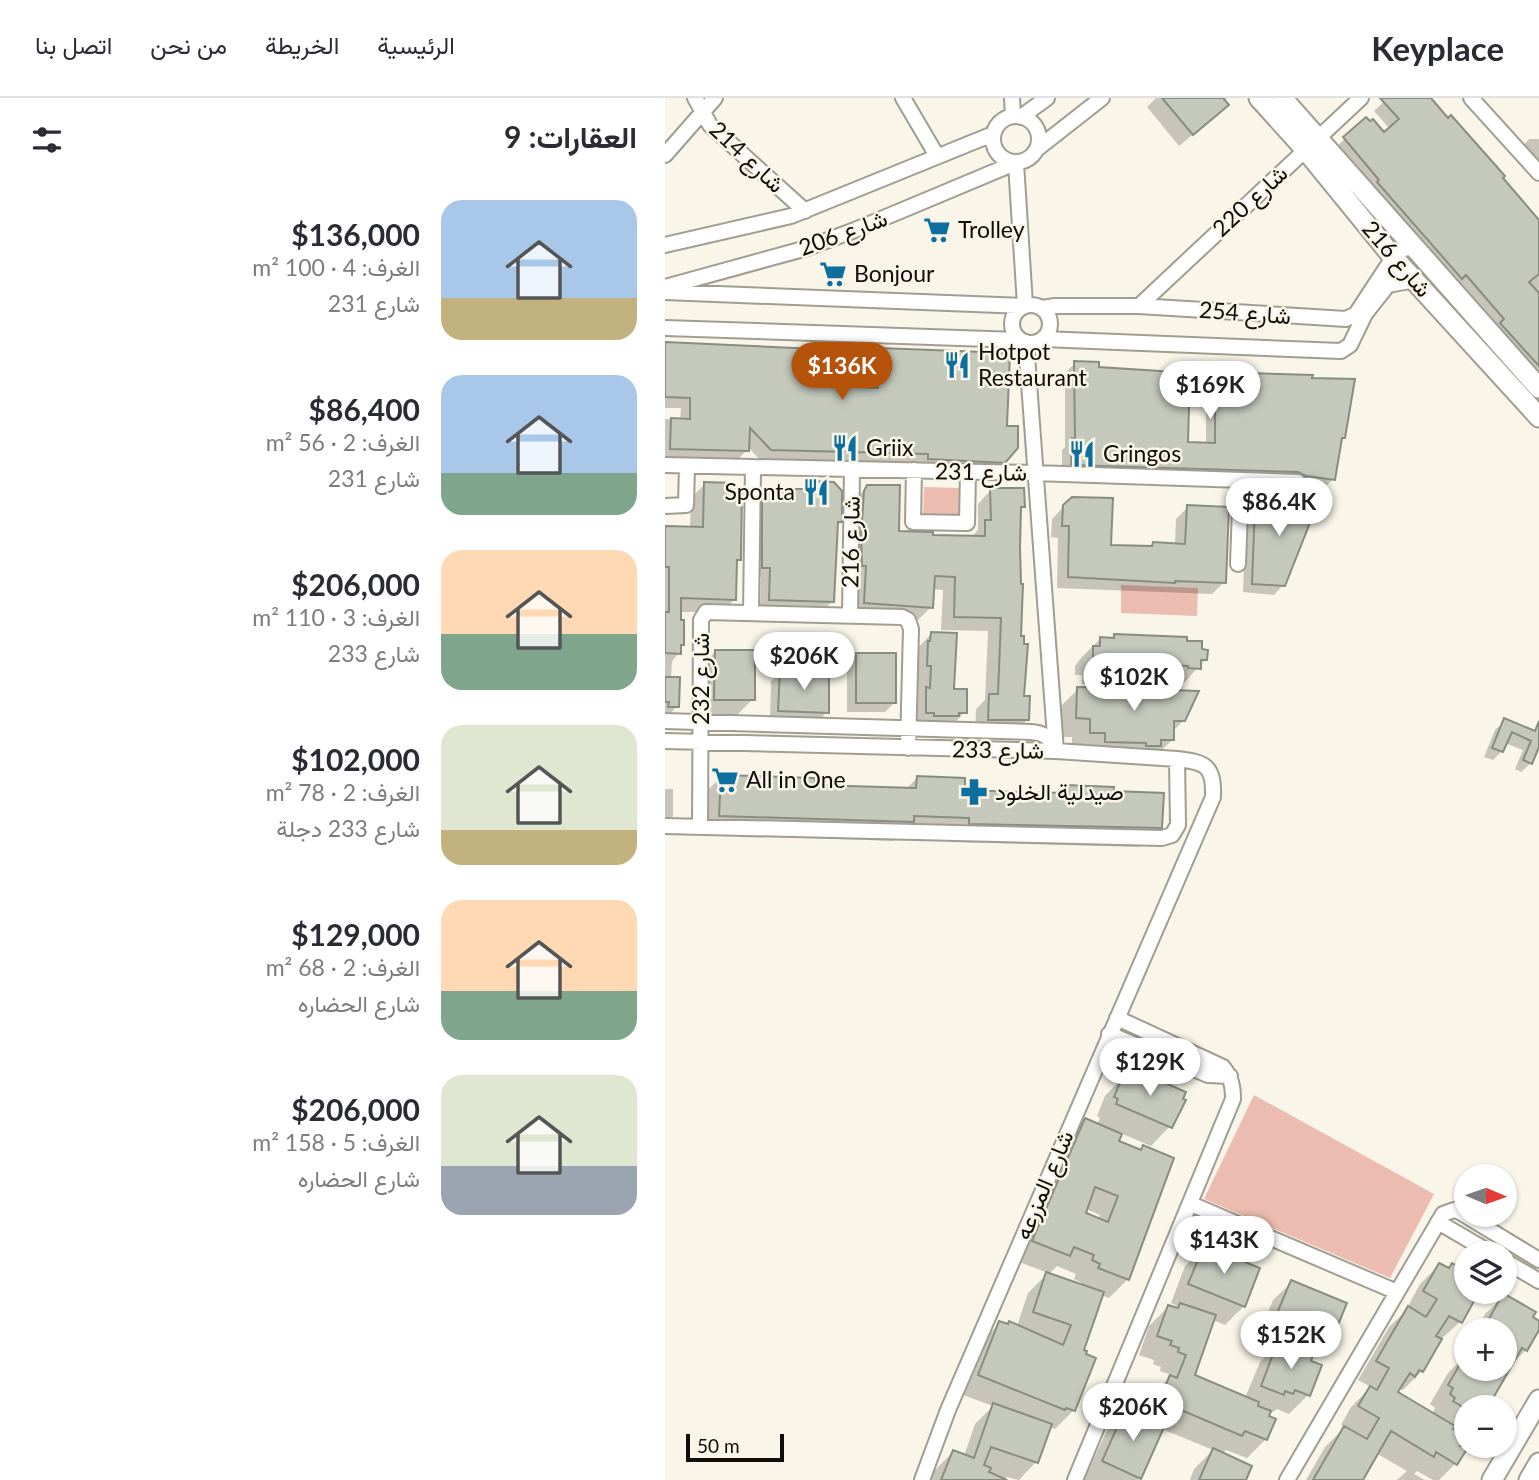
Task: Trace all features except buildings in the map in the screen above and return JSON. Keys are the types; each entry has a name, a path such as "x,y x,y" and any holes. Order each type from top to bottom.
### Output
{"main road":[{"name":"شارع 216","path":"1259,98 1311,143 1413,247 1539,388"},
{"name":"شارع 216","path":"1282,98 1393,257 1539,417"},
{"path":"1492,1480 1539,1399"},
{"path":"1529,1480 1539,1463"}],"street":[{"name":"شارع 214","path":"695,98 710,125 805,211"},
{"path":"665,155 715,98"},
{"path":"903,98 937,156"},
{"path":"1011,98 1017,117 1033,124 1036,129 1037,149"},
{"path":"1047,98 1017,117 1000,122 993,134 995,150 1000,156 1015,163 1028,159 1102,98"},
{"name":"شارع 220","path":"1139,306 1361,98"},
{"path":"1471,98 1539,173"},
{"name":"شارع 206","path":"665,245 805,211 993,134"},
{"path":"1015,163 1024,306"},
{"name":"شارع 206","path":"665,289 831,239 1015,163"},
{"path":"1393,257 1400,250 1413,247"},
{"name":"شارع 254","path":"1042,308 1139,306 1350,318 1356,314 1393,257"},
{"name":"شارع 254","path":"1043,339 1341,351 1350,345 1365,314 1388,285 1415,280"},
{"path":"665,289 1024,306 1042,308 1050,323 1043,339 1032,343 665,328"},
{"path":"665,826 1162,838 1172,835 1178,825 1177,759 1056,751 1024,341 1014,333 1012,323 1015,313 1024,306"},
{"name":"شارع 231","path":"665,465 968,471 1298,482"},
{"path":"665,506 686,505 687,466"},
{"path":"751,612 753,467"},
{"name":"شارع 216","path":"850,615 852,469"},
{"path":"914,470 913,522 967,523 968,471"},
{"path":"1238,564 1241,480"},
{"name":"شارع 232","path":"700,827 702,617 709,611 902,617 910,623 908,748"},
{"name":"شارع 233","path":"665,721 1041,733 1049,737 1056,751 665,741"},
{"name":"شارع المزرعه","path":"922,1480 948,1410 1213,797 1214,779 1207,767 1196,761 1177,759"},
{"path":"1075,1480 1233,1099 1230,1076 1223,1067 1117,1018"},
{"path":"1109,1034 1208,1075 1230,1076"},
{"path":"1191,1204 1397,1292"},
{"path":"1287,1480 1443,1214 1454,1210 1539,1260"},
{"path":"1438,1222 1470,1241"},
{"path":"1517,1268 1539,1281"}],"shaded area":[{"path":"924,487 961,488 960,520 923,519"},
{"path":"1121,585 1198,588 1197,616 1121,613"},
{"path":"1254,1095 1434,1194 1390,1278 1204,1199"}],"place":[{"name":"Trolley","path":"937,230"},
{"name":"Bonjour","path":"833,274"},
{"name":"Hotpot Restaurant","path":"957,365"},
{"name":"Griix","path":"845,448"},
{"name":"Gringos","path":"1082,454"},
{"name":"Sponta","path":"816,492"},
{"name":"All in One","path":"725,780"},
{"name":"صيدلية الخلود","path":"974,792"}]}
